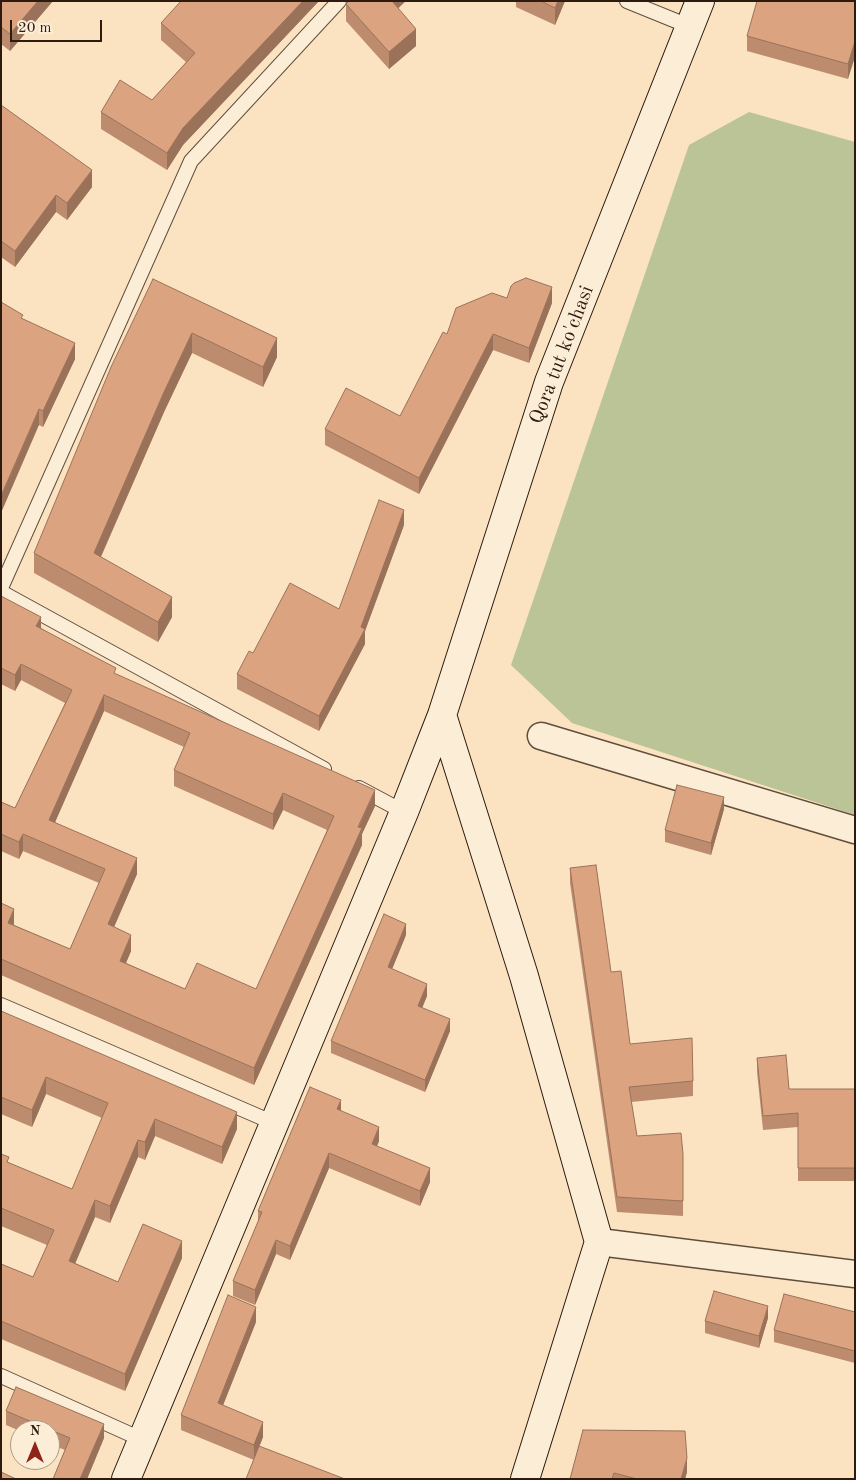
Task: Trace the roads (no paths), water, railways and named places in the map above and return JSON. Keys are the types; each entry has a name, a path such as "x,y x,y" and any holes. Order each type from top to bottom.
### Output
{"street":[{"name":"Qora tut ko'chasi","path":"126,1479 404,812 442,714 549,382 700,1"},
{"path":"442,714 524,976 599,1242 525,1479"},
{"path":"542,736 855,830"},
{"path":"599,1242 855,1274"}],"lane":[{"path":"1,588 191,160 339,1"},
{"path":"627,1 691,27"},
{"path":"1,592 334,774"},
{"path":"352,784 404,812"},
{"path":"1,1005 274,1123"},
{"path":"1,1376 143,1440"}]}
